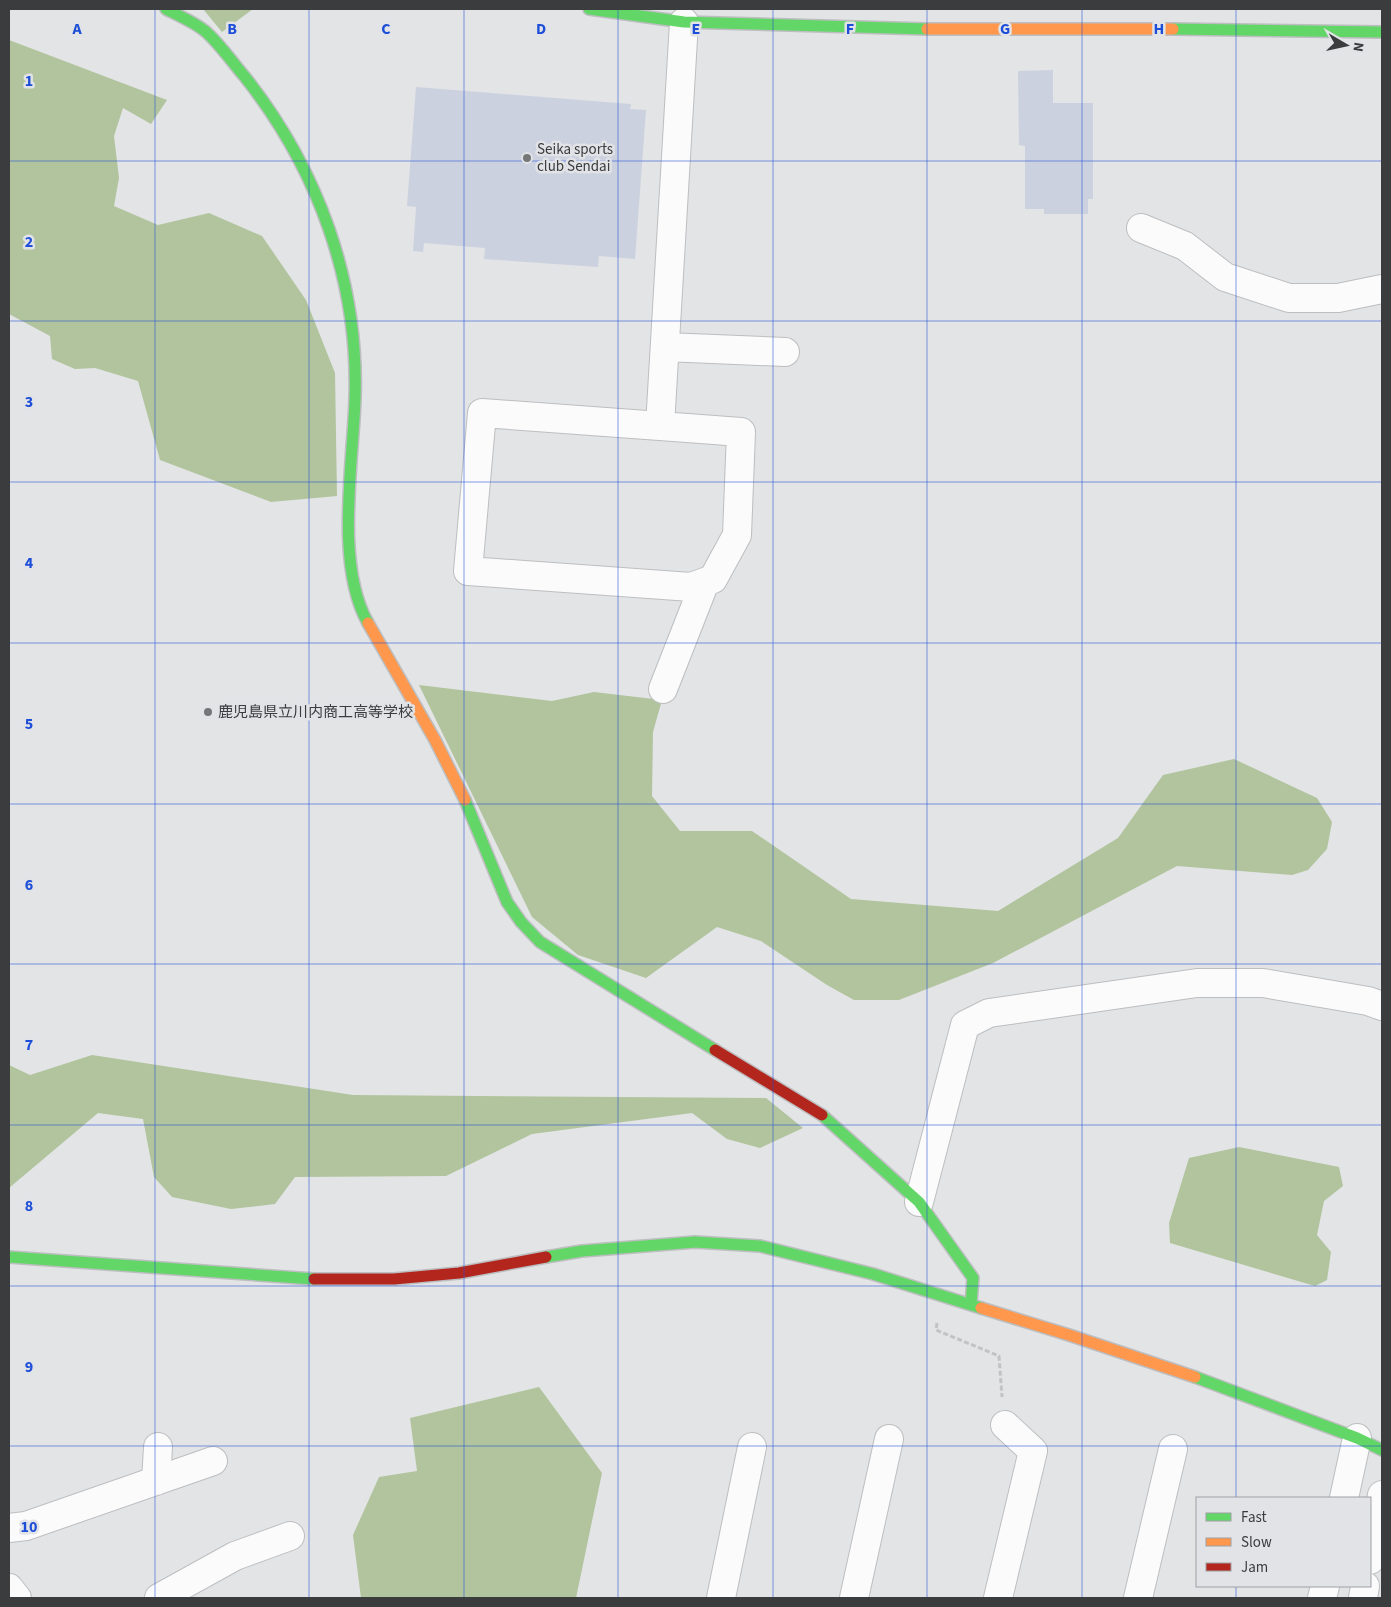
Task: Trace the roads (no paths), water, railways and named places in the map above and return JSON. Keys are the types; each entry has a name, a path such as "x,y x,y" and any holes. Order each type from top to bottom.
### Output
{"street":[{"path":"166,9 205,31 252,85 298,157 327,222 349,302 355,347 349,502 351,566 357,594 364,616 435,740 465,800 507,902 520,922 540,942 826,1118 918,1202 973,1278 971,1304"},
{"path":"589,9 684,22 918,29 1230,29 1382,32"},
{"path":"660,426 684,22"},
{"path":"1141,228 1185,246 1225,277 1289,298 1338,298 1382,289"},
{"path":"665,347 785,352"},
{"path":"482,413 660,426 741,432 737,535 713,579 691,587 468,572 482,413"},
{"path":"663,689 704,582"},
{"path":"918,1202 965,1024 989,1014 1197,983 1263,983 1368,1001 1382,1006"},
{"path":"9,1257 321,1279 394,1279 460,1273 582,1250 695,1242 760,1246 873,1274 1069,1334 1197,1378 1356,1438 1382,1450"},
{"path":"998,1598 1033,1451 1004,1425"},
{"path":"1344,1497 1356,1438"},
{"path":"854,1598 890,1439"},
{"path":"156,1481 158,1447"},
{"path":"721,1598 752,1447"},
{"path":"1138,1598 1173,1449"},
{"path":"9,1528 26,1526 213,1461"},
{"path":"1371,1555 1382,1495"},
{"path":"159,1598 235,1556 290,1536"},
{"path":"9,1588 17,1598"}],"place":[{"name":"Seika sports club Sendai","path":"527,158"},
{"name":"鹿児島県立川内商工高等学校","path":"208,712"}]}
